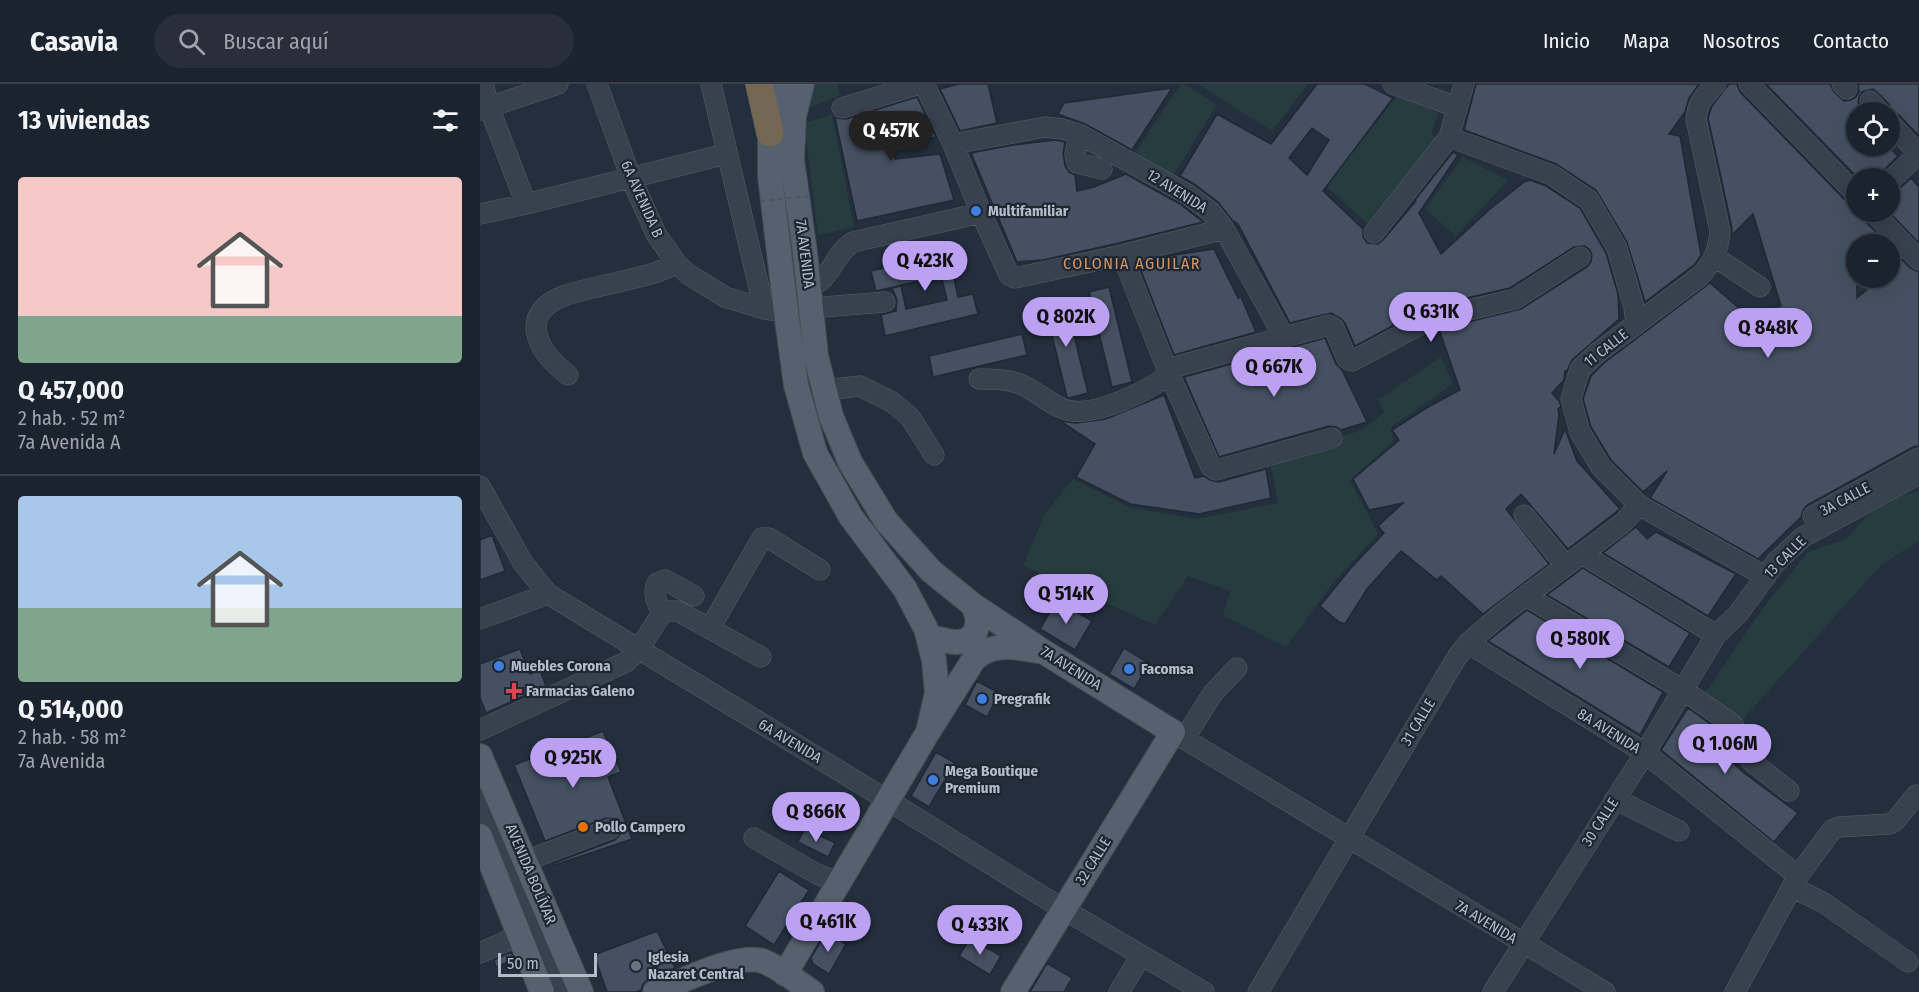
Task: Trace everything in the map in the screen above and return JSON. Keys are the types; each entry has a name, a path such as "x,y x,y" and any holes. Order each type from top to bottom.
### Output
{"highway":[{"path":"759,84 770,133"}],"main road":[{"name":"7A AVENIDA","path":"779,84 770,133 775,310 815,453 851,516 905,589 918,612 928,638 934,660 937,693 928,732"},
{"name":"7A AVENIDA","path":"802,84 794,116 792,160 816,356 831,416 850,462 886,520 931,571 973,605 1044,652 1179,735"},
{"path":"905,589 927,614 940,639 943,659 937,693"},
{"path":"940,639 956,643 971,638 978,623 973,605"},
{"path":"785,974 970,664 981,653 1002,646 1044,652"},
{"name":"32 CALLE","path":"1013,992 1063,909 1179,735"},
{"name":"AVENIDA BOLÍVAR","path":"480,756 580,992"},
{"path":"480,836 542,992"},
{"path":"655,992 736,960 752,958 766,962 812,992"}],"street":[{"path":"483,84 485,108 526,204"},
{"path":"485,108 558,84"},
{"name":"6A AVENIDA B","path":"597,84 630,178 656,234 677,264 688,274 725,297 775,310"},
{"path":"711,84 726,154 775,310"},
{"path":"842,108 922,84 953,144 981,213 1010,275 1016,278 1122,255 1224,229"},
{"path":"1393,84 1457,107"},
{"path":"1374,233 1449,137 1464,84"},
{"path":"1716,84 1701,99 1696,119 1720,231 1715,256 1760,287"},
{"path":"1749,84 1846,184"},
{"name":"12 AVENIDA","path":"953,144 1045,127 1062,129 1079,134 1187,194 1211,212 1224,229 1284,337"},
{"path":"1079,134 1075,155 1077,163 1102,169"},
{"path":"1900,136 1917,159 1900,173"},
{"path":"1449,137 1552,175 1589,200 1617,248 1634,307 1636,325"},
{"path":"480,214 726,154"},
{"path":"810,297 827,276 840,253 853,242 981,213"},
{"path":"1882,222 1919,261"},
{"path":"1122,255 1169,372 1211,467 1216,470 1332,438"},
{"name":"11 CALLE","path":"1715,256 1709,267 1699,277 1580,369 1571,399 1581,432 1601,468 1639,505 1754,570"},
{"path":"979,378 1004,380 1021,385 1064,409 1077,412 1127,400 1169,372 1284,337 1332,326 1347,359 1352,361 1431,320 1515,299 1580,257"},
{"path":"568,375 556,365 538,340 535,330 538,316 552,303 565,296 654,273 677,264"},
{"path":"810,297 885,302"},
{"path":"825,390 860,386 892,402 910,417 934,455"},
{"name":"3A CALLE","path":"1711,643 1754,570 1798,524 1841,508 1919,458"},
{"name":"13 CALLE","path":"1711,643 1738,614 1776,562 1792,546 1841,508 1919,474"},
{"name":"6A AVENIDA","path":"482,495 523,563 548,594 1063,909 1204,992"},
{"name":"31 CALLE","path":"1258,992 1457,657 1468,643 1503,613 1623,523 1639,505"},
{"path":"1524,515 1566,566"},
{"path":"710,628 762,538 769,538 820,570"},
{"path":"1582,554 1711,643"},
{"path":"662,613 655,595 657,583 665,580 694,596"},
{"path":"480,619 548,594"},
{"path":"1526,596 1683,690 1733,725 1751,761 1789,791"},
{"path":"480,730 618,666 639,649 662,613 668,610 678,611 760,657"},
{"name":"8A AVENIDA","path":"1468,643 1645,753 1795,882 1908,962"},
{"name":"30 CALLE","path":"1493,992 1645,753 1711,643"},
{"path":"1179,735 1237,668"},
{"name":"7A AVENIDA","path":"1179,735 1605,992"},
{"path":"1735,992 1795,882 1832,830 1839,827 1895,822 1916,795"},
{"path":"480,798 561,992"},
{"path":"1615,799 1679,831"},
{"path":"525,861 610,830"},
{"path":"754,838 817,874 839,883"},
{"path":"480,953 520,935"},
{"path":"1119,992 1141,956"}],"path":[{"path":"760,201 813,196"}],"green space":[{"path":"813,84 837,84 840,95 808,108"},
{"path":"1181,84 1217,105 1172,177 1135,153"},
{"path":"1198,84 1308,84 1272,131"},
{"path":"1398,95 1438,113 1431,134 1442,142 1374,230 1326,186"},
{"path":"832,115 854,227 818,235 804,123"},
{"path":"1463,157 1508,180 1456,236 1425,209"},
{"path":"1441,357 1453,384 1390,428 1394,441 1350,480 1378,534 1332,584 1286,647 1223,615 1230,591 1188,576 1155,625 1023,566 1044,515 1073,479 1129,507 1196,519 1278,503 1270,462 1364,429 1385,412 1378,400"},
{"path":"1919,490 1919,541 1881,565 1728,736 1694,710 1760,612 1808,552 1846,539 1879,504"}],"building":[{"path":"958,84 988,84 997,123 960,131 940,89"},
{"path":"1317,84 1365,84 1393,98 1323,191 1363,229 1363,237 1367,243 1378,244 1383,240 1453,152 1458,155 1419,213 1441,254 1490,209 1524,182 1530,180 1546,186 1580,208 1606,253 1618,294 1619,319 1572,360 1566,373 1565,370 1564,380 1552,393 1561,406 1558,409 1554,454 1565,429 1577,461 1620,509 1568,549 1521,494 1506,509 1549,564 1483,614 1441,576 1437,580 1401,551 1367,589 1345,624 1339,622 1320,606 1350,569 1384,533 1378,526 1403,503 1369,510 1353,479 1399,440 1392,430 1460,390 1439,329 1521,309 1587,267 1591,262 1590,250 1585,246 1574,247 1510,288 1428,307 1355,346 1345,323 1331,313 1290,323 1238,224 1218,202 1180,176 1217,114 1271,144","holes":["1312,128 1329,140 1307,175 1289,158"]},
{"path":"1476,84 1699,84 1689,98 1685,112 1669,134 1680,136 1701,255 1695,264 1645,302 1627,242 1596,190 1556,164 1464,130"},
{"path":"1729,84 1737,84 1740,92 1846,201 1846,222 1866,222 1878,234 1846,234 1846,288 1857,288 1857,298 1869,288 1900,288 1900,258 1910,268 1919,272 1919,446 1913,447 1807,505 1801,517 1758,559 1650,498 1667,471 1643,492 1611,460 1591,427 1583,399 1591,376 1604,363 1710,283 1746,314 1781,306 1753,214 1732,235 1708,118 1712,106"},
{"path":"1766,84 1830,84 1834,92 1844,101 1856,97 1859,92 1858,84 1919,84 1919,136 1900,116 1900,102 1887,102 1873,89 1862,92 1858,102 1846,102 1846,156 1898,156 1886,168 1848,168"},
{"path":"1172,88 1132,150 1085,124 1058,114 1064,103"},
{"path":"917,97 936,137 893,147 895,159 940,154 954,200 857,221 835,118 846,119"},
{"path":"1055,140 1065,142 1063,153 1065,166 1075,175 1077,191 1126,174 1180,204 1203,222 1043,260 1017,262 971,153"},
{"path":"1911,178 1919,187 1919,243 1899,222 1900,188"},
{"path":"963,249 968,270 953,273 958,297 973,294 978,314 885,336 881,315 896,311 897,300 892,288 901,286 906,309 947,300 941,276 876,291 871,271"},
{"path":"1214,249 1238,298 1241,297 1256,332 1174,355 1138,263"},
{"path":"1109,287 1132,382 1112,387 1089,292"},
{"path":"1065,298 1088,393 1069,398 1044,303"},
{"path":"1022,334 1027,355 933,377 929,356"},
{"path":"1325,338 1367,422 1341,430 1329,426 1219,457 1184,377"},
{"path":"1164,395 1195,478 1204,476 1219,482 1266,469 1271,498 1199,514 1130,504 1076,477 1095,444 1060,421 1076,423 1106,419"},
{"path":"1636,527 1647,539 1656,532 1736,574 1708,616 1603,553"},
{"path":"492,535 505,571 480,580 480,540"},
{"path":"1583,568 1690,633 1669,667 1547,595"},
{"path":"1057,600 1092,621 1075,650 1040,629"},
{"path":"1527,610 1663,692 1640,735 1488,641"},
{"name":"Facomsa","path":"1124,648 1149,663 1134,689 1109,674"},
{"path":"520,649 530,674 540,670 546,686 486,713 480,698 480,664"},
{"name":"Pregrafik","path":"977,681 999,693 987,717 965,705"},
{"path":"1688,708 1723,733 1726,738 1719,750 1744,773 1798,813 1774,842 1661,750"},
{"path":"603,731 621,772 608,777 632,839 555,865 554,863 615,840 622,832 621,824 617,819 606,818 545,841 514,765"},
{"name":"Mega Boutique Premium","path":"936,752 955,763 929,807 911,796"},
{"path":"805,828 835,843 828,857 798,842"},
{"path":"779,871 809,890 774,945 745,926"},
{"name":"Iglesia Nazaret Central","path":"657,931 675,968 649,979 643,984 641,990 636,992 607,992 594,955"},
{"path":"826,932 846,944 829,974 813,964 811,958"},
{"path":"970,938 1001,956 990,975 959,956"},
{"path":"511,952 514,960 496,967 494,960"},
{"path":"1047,963 1072,978 1064,992 1030,992"}],"place":[{"name":"Multifamiliar","path":"976,211"},
{"name":"Muebles Corona","path":"499,666"},
{"name":"Facomsa","path":"1129,669"},
{"name":"Farmacias Galeno","path":"514,691"},
{"name":"Pregrafik","path":"982,699"},
{"name":"Mega Boutique Premium","path":"933,780"},
{"name":"Pollo Campero","path":"583,827"},
{"name":"Iglesia Nazaret Central","path":"636,966"}],"district":[{"name":"COLONIA AGUILAR","path":"1132,263"}]}
